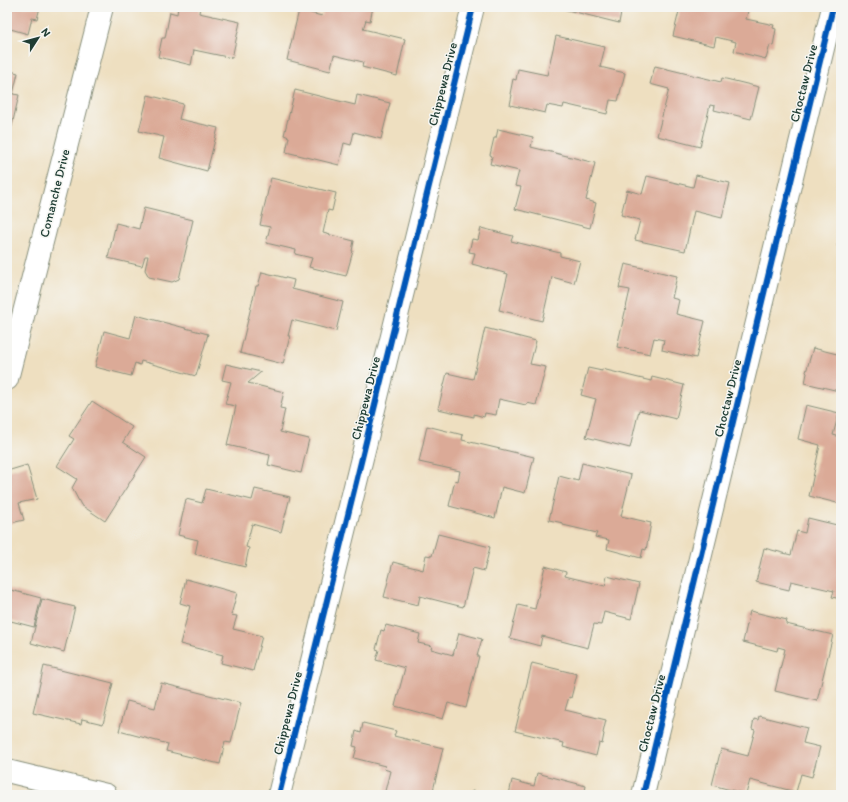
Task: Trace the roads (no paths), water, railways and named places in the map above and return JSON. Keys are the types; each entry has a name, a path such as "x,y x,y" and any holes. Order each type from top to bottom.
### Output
{"street":[{"name":"Comanche Drive","path":"7,379 102,7"},
{"name":"Chippewa Drive","path":"279,795 473,7"},
{"name":"Choctaw Drive","path":"643,795 833,7"},
{"path":"7,771 106,795"}]}
